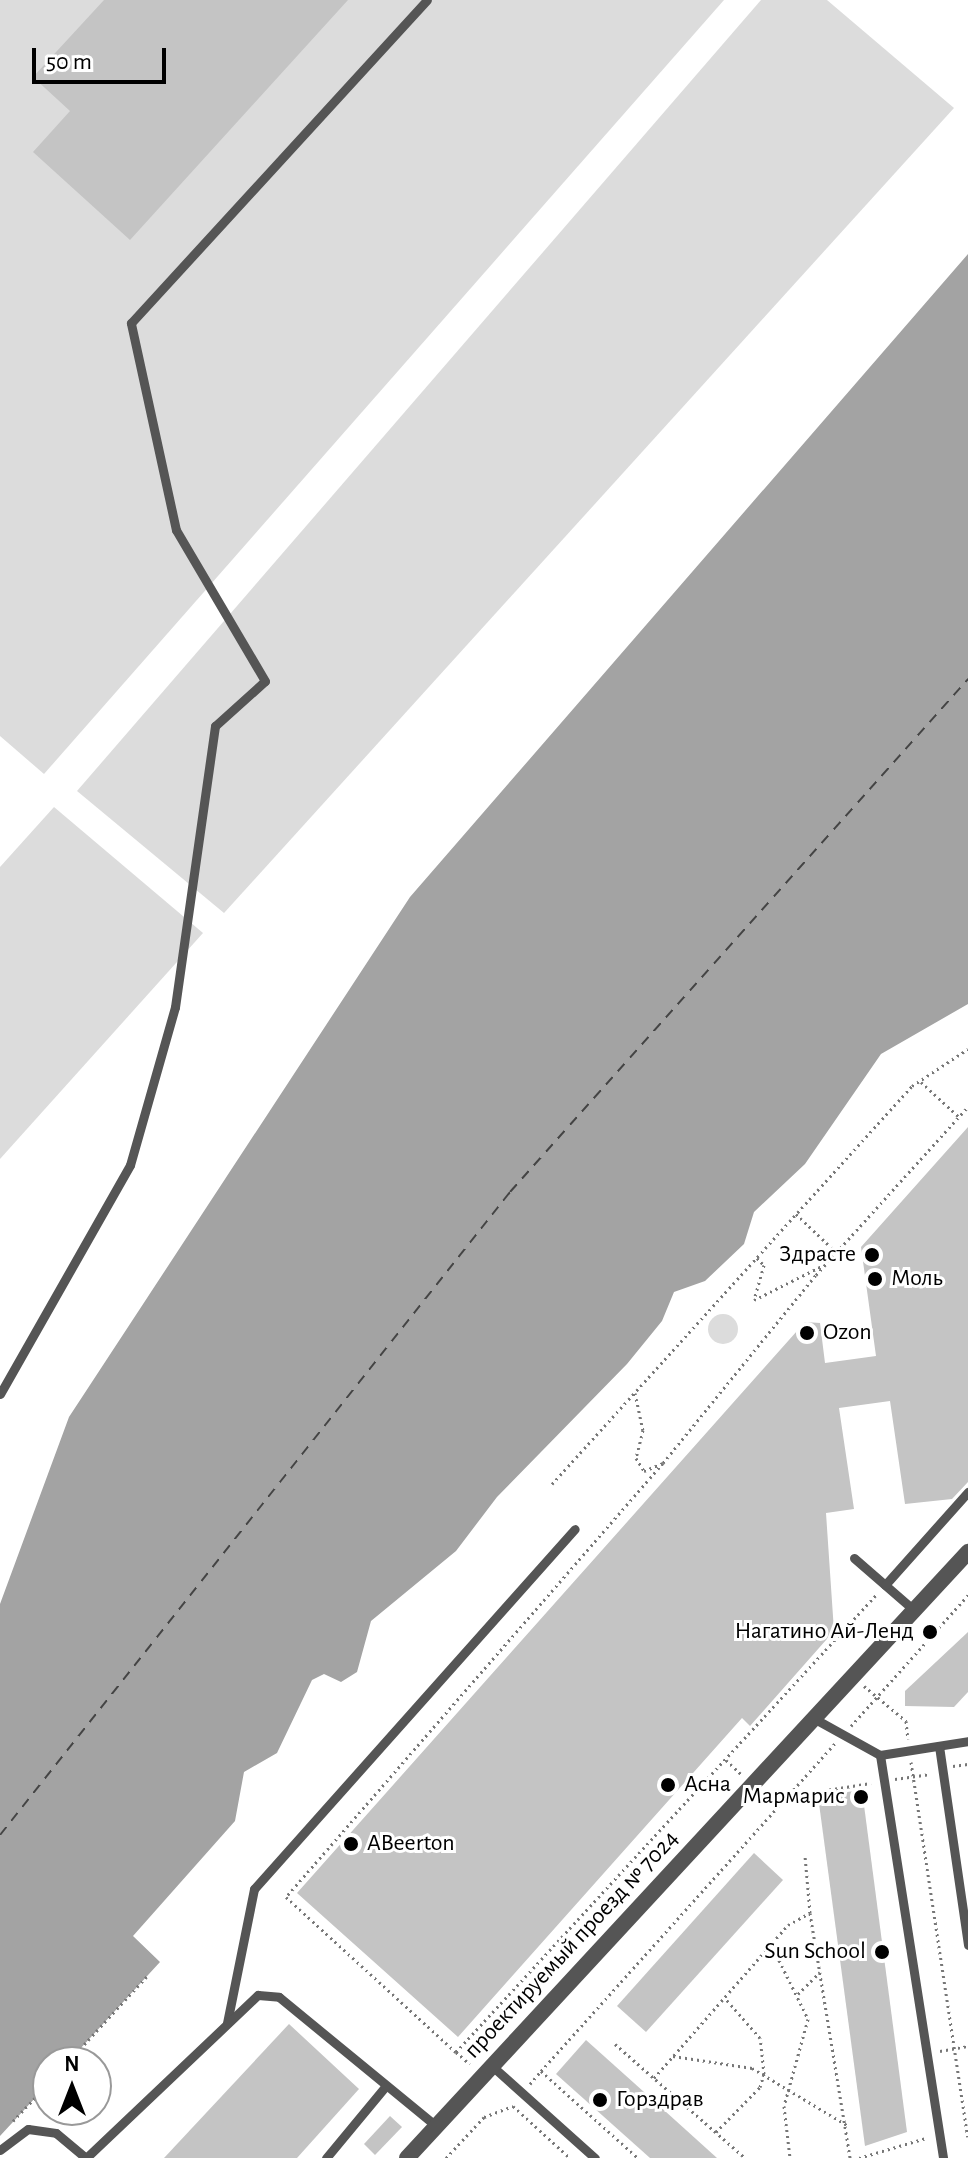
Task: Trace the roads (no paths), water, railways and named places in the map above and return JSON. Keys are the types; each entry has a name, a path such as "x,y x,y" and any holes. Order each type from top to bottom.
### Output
{"street":[{"name":"проектируемый проезд № 7024","path":"407,2158 968,1552"}],"lane":[{"path":"0,1394 130,1165 175,1007 215,726 265,681 176,530 131,323 427,0"},
{"path":"885,1585 968,1492"},
{"path":"227,2023 254,1889 575,1529"},
{"path":"854,1558 915,1611"},
{"path":"815,1719 880,1755 968,1741"},
{"path":"939,1746 968,1945"},
{"path":"880,1755 943,2158"},
{"path":"0,2150 28,2129 56,2133 86,2158 258,1995 279,1997 436,2126"},
{"path":"492,2066 595,2158"},
{"path":"326,2158 385,2087"}],"place":[{"name":"Здрасте","path":"872,1255"},
{"name":"Моль","path":"875,1279"},
{"name":"Ozon","path":"807,1333"},
{"name":"Нагатино Ай-Ленд","path":"930,1632"},
{"name":"Асна","path":"668,1785"},
{"name":"Мармарис","path":"861,1797"},
{"name":"ABeerton","path":"351,1844"},
{"name":"Sun School","path":"882,1952"},
{"name":"Горздрав","path":"600,2100"}]}
